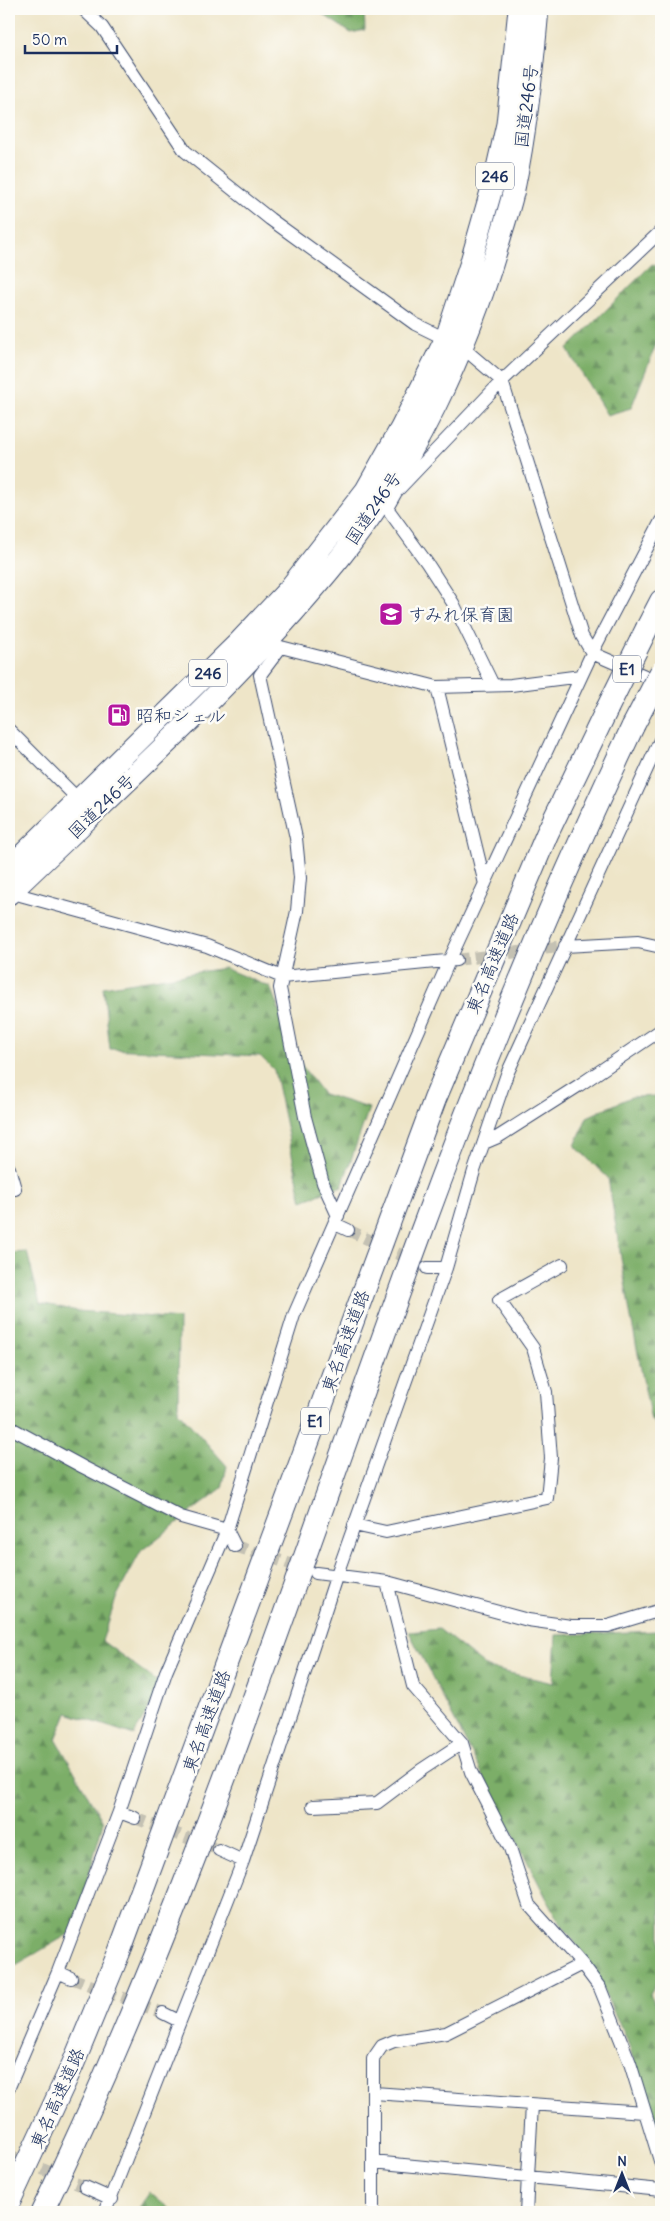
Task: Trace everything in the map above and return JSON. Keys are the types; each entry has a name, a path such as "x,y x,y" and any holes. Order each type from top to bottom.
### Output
{"highway":[{"name":"国道246号","path":"10,893 205,706 274,645 340,558 382,498 424,428 454,343 470,265 502,143 506,124 518,9"},
{"name":"国道246号","path":"9,868 238,643 288,590 366,490 401,428 454,343 490,274 515,185 526,116 538,9"},
{"name":"東名高速道路","path":"9,2202 73,2064 127,1932 435,1099 544,842 606,709 661,601"},
{"name":"東名高速道路","path":"42,2212 71,2152 150,1969 198,1846 466,1114 551,902 633,726 661,672"},
{"path":"9,2196 39,2139"},
{"path":"46,2212 71,2152"}],"street":[{"path":"83,9 102,27 185,151 270,219 415,324 454,343 502,381 582,636 592,652 661,683"},
{"path":"493,685 453,603 427,563 386,508 396,492 502,381 661,231"},
{"path":"9,2087 58,1972 119,1812 166,1672 227,1530 294,1315 453,960 485,884 592,652 661,521"},
{"path":"348,1230 336,1220 323,1184 305,1117 280,988 297,911 300,878 296,838 260,675 274,645 436,687 511,685 581,676"},
{"path":"436,687 485,884"},
{"path":"9,730 78,799"},
{"path":"105,2212 112,2199 179,2021 243,1860 336,1576 446,1268 507,1074 661,738"},
{"path":"10,893 207,946 282,977 453,960"},
{"path":"565,946 638,942 661,948"},
{"path":"484,1143 498,1137 578,1086 661,1030"},
{"path":"9,1168 15,1189"},
{"path":"354,1525 386,1532 547,1498 551,1458 546,1392 533,1348 499,1300 562,1265"},
{"path":"428,1268 446,1268"},
{"path":"9,1427 83,1468 181,1517 227,1530"},
{"path":"227,1530 234,1546"},
{"path":"316,1573 387,1582 528,1620 571,1626 608,1626 661,1610"},
{"path":"387,1582 413,1686 462,1743 471,1772 510,1848 529,1905 582,1964 600,1988 630,2063 661,2164"},
{"path":"313,1806 377,1803 421,1770 462,1743"},
{"path":"119,1812 135,1818"},
{"path":"219,1850 243,1860"},
{"path":"373,2212 373,2059 382,2046 394,2041 446,2034 582,1964"},
{"path":"58,1972 71,1978"},
{"path":"163,2013 179,2021"},
{"path":"9,2055 22,2055"},
{"path":"374,2093 644,2112"},
{"path":"526,2212 532,2105"},
{"path":"374,2162 661,2190"},
{"path":"84,2187 112,2199"}],"green space":[{"path":"315,9 364,9 365,30 351,33"},
{"path":"652,264 661,268 661,332 631,408 607,415 567,349"},
{"path":"224,968 270,987 302,1066 323,1094 369,1108 342,1186 302,1201 274,1070 260,1056 110,1049 103,987"},
{"path":"661,1096 661,1431 651,1420 630,1313 608,1178 575,1146 587,1117 631,1097"},
{"path":"27,1252 40,1303 78,1311 179,1319 178,1411 227,1466 222,1488 141,1551 117,1596 102,1641 162,1685 134,1735 67,1713 56,1739 103,1822 74,1931 9,1969 9,1807 12,1775 9,1769 9,1253"},
{"path":"439,1629 488,1668 553,1683 556,1635 657,1631 661,1641 661,1973 650,1994 661,2013 661,2144 626,2037 589,1962 556,1917 409,1632"},
{"path":"150,2192 174,2212 136,2212"}],"tunnel":[{"path":"456,960 565,946"},
{"path":"348,1230 416,1262"},
{"path":"235,1546 306,1569"},
{"path":"135,1818 219,1850"},
{"path":"71,1978 163,2013"},
{"path":"9,2155 85,2187"}],"place":[{"name":"すみれ保育園","path":"391,614"},
{"name":"昭和シェル","path":"119,715"}]}
